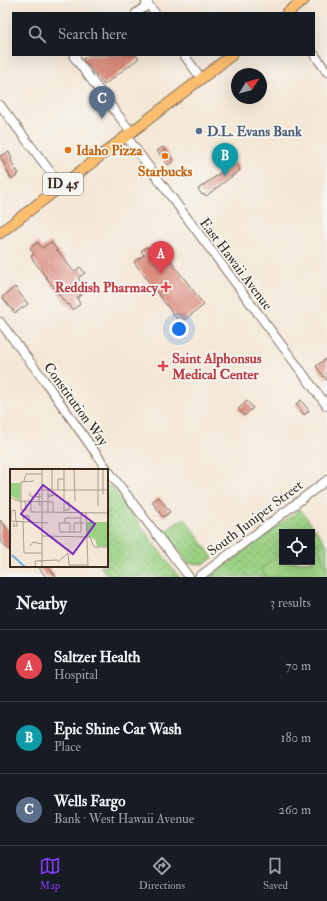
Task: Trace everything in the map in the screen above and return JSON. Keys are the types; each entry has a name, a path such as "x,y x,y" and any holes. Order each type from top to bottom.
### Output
{"main road":[{"path":"288,12 304,0"},
{"name":"ID 45","path":"0,233 231,56"}],"street":[{"path":"137,12 146,2 153,12"},
{"path":"315,55 327,72"},
{"name":"East Hawaii Avenue","path":"74,56 128,134 327,406"},
{"path":"185,56 201,78"},
{"path":"0,104 61,186"},
{"name":"Constitution Way","path":"0,322 189,577"},
{"name":"South Juniper Street","path":"199,577 327,480"}],"green space":[{"path":"110,485 179,577 108,577 101,567 108,567 108,486"},
{"path":"300,509 315,529 327,545 327,577 210,577"},
{"path":"184,518 213,558 203,564 188,563 164,532"},
{"path":"315,543 317,544 327,571 327,577 267,577 261,569 279,554 279,565 315,565"}],"building":[{"path":"88,56 137,56 139,58 104,85 83,59"},
{"name":"Starbucks","path":"163,147 174,161 168,165 157,151"},
{"path":"9,152 15,170 17,170 19,174 11,179 0,156"},
{"path":"236,162 240,170 206,196 204,194 202,195 198,189"},
{"path":"38,242 42,248 51,242 74,272 80,267 85,273 78,278 87,290 77,298 80,304 73,310 69,304 67,305 31,257 34,254 30,248"},
{"path":"158,244 204,305 180,323 134,262 144,255 141,251 147,247 150,251"},
{"path":"15,287 28,304 15,313 2,297"},
{"path":"327,358 327,381 316,366"},
{"path":"301,400 309,411 304,415 296,404"},
{"path":"247,401 253,408 244,416 238,409"},
{"path":"159,497 170,512 163,517 152,502"},
{"path":"0,520 10,533 10,549 8,550 0,540"},
{"path":"39,567 49,567 56,577 46,577"}],"place":[{"name":"Wells Fargo","path":"102,119"},
{"name":"D.L. Evans Bank","path":"199,131"},
{"name":"Idaho Pizza","path":"68,150"},
{"name":"Starbucks","path":"165,156"},
{"name":"Epic Shine Car Wash","path":"225,176"},
{"name":"Saltzer Health","path":"161,274"},
{"name":"Reddish Pharmacy","path":"166,287"},
{"name":"Saint Alphonsus Medical Center","path":"163,366"}]}
